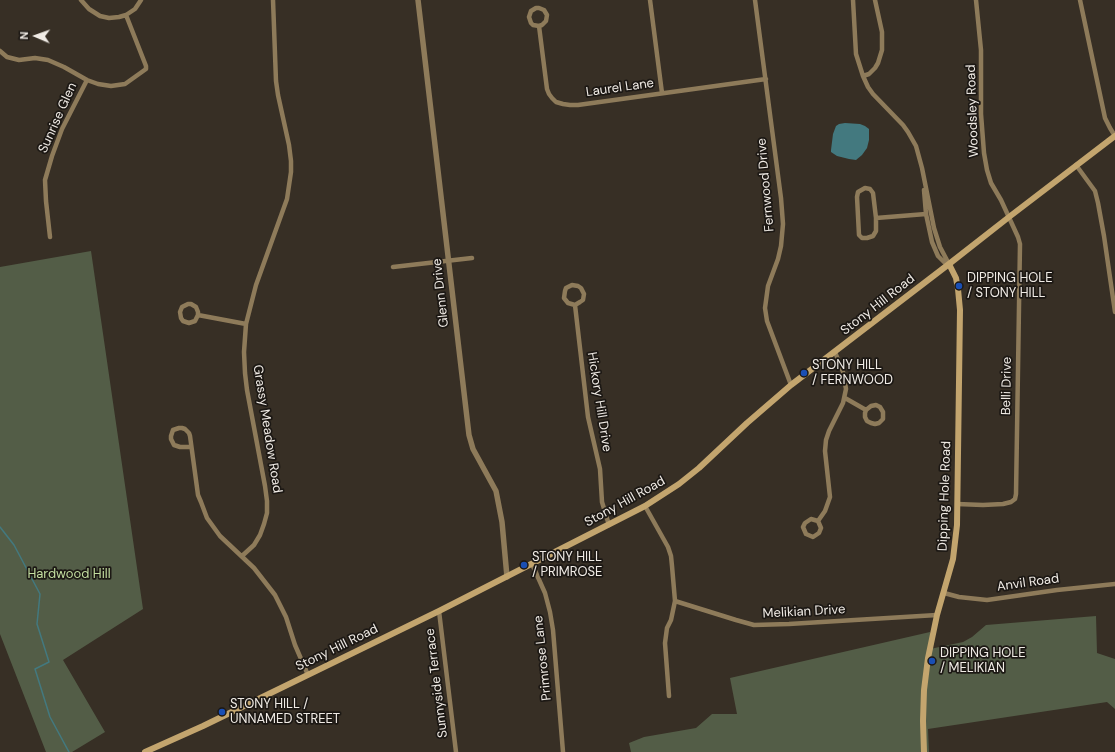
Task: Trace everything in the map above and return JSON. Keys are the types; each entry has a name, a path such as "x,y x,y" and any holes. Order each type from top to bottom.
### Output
{"main road":[{"name":"Stony Hill Road","path":"144,752 203,726 439,611 645,506 679,484 699,468 747,423 791,385 1115,136"},
{"name":"Dipping Hole Road","path":"924,752 926,672 931,640 953,559 956,530 960,310 956,278 949,264"}],"street":[{"path":"81,0 89,9 100,16 109,18 119,18 135,10 141,0"},
{"name":"Grassy Meadow Road","path":"242,556 254,545 260,535 266,518 267,501 246,379 244,352 246,324 256,285 287,199 290,181 291,161 278,95 274,43 273,0"},
{"name":"Glenn Drive","path":"418,0 469,435 473,449 496,491 502,522 507,577"},
{"path":"650,0 662,93"},
{"name":"Fernwood Drive","path":"755,0 781,198 783,224 781,246 768,286 765,308 767,321 791,385"},
{"path":"853,0 856,54 863,76 868,87 908,132 918,154 934,228 940,248 949,264"},
{"path":"863,76 869,74 875,68 881,56 882,50 882,32 875,0"},
{"name":"Woodsley Road","path":"976,0 981,50 981,114 984,154 991,183 1009,216"},
{"path":"1080,0 1105,118 1115,136"},
{"name":"Laurel Lane","path":"536,8 544,10 547,15 546,21 539,26 533,25 529,17 531,11 536,8"},
{"path":"0,51 8,57 19,60 35,58 48,60 98,84 111,86 125,84 146,69 126,15"},
{"name":"Laurel Lane","path":"539,26 547,89 549,94 556,102 578,105 766,79"},
{"name":"Sunrise Glen","path":"50,237 45,180 62,129 87,80"},
{"path":"1076,165 1095,191 1104,236 1115,312"},
{"path":"924,182 924,200 929,232 940,260 949,264"},
{"path":"865,188 870,189 873,193 876,218 876,231 873,236 862,238 859,235 857,197 858,192 865,188"},
{"path":"876,218 926,214"},
{"name":"Belli Drive","path":"957,504 1003,504 1011,502 1015,499 1016,494 1020,244 1009,216"},
{"path":"393,267 472,258"},
{"path":"572,285 581,288 584,294 582,300 575,305 568,303 564,298 566,288 572,285"},
{"path":"190,304 196,307 198,315 195,321 189,323 181,318 180,312 182,307 190,304"},
{"name":"Hickory Hill Drive","path":"575,305 588,417 600,469 602,502 609,525"},
{"path":"198,315 246,324"},
{"path":"818,521 825,511 830,497 825,451 826,440 845,398 846,389 845,378 835,352"},
{"path":"845,398 866,410"},
{"path":"876,405 880,407 884,412 883,419 879,423 875,424 867,421 865,417 866,410 871,406 876,405"},
{"path":"191,447 180,447 174,445 171,439 174,430 179,428 185,429 190,436 198,495 204,510 216,530 254,568 275,595 286,617 308,675"},
{"path":"645,506 668,547 671,556 675,601 665,643 669,696"},
{"name":"Primrose Lane","path":"532,564 545,592 553,630 563,752"},
{"name":"Anvil Road","path":"944,593 959,597 987,600 1057,590 1115,584"},
{"name":"Melikian Drive","path":"675,601 754,625 937,615"},
{"name":"Sunnyside Terrace","path":"439,611 456,752"}],"green space":[{"name":"Hardwood Hill","path":"91,251 143,609 63,660 105,732 72,752 46,752 0,634 0,267"},
{"path":"1096,616 1097,653 1115,659 1115,709 1107,702 928,729 929,752 631,752 629,743 644,737 696,728 712,714 737,714 730,678 930,632 930,649 963,642 972,637 986,625"}],"water":[{"path":"845,123 860,124 869,129 867,148 856,160 837,156 831,152 833,134 836,126"}],"waterway":[{"path":"0,527 14,545 40,594 37,624 49,662 35,669 50,717 69,752"}],"place":[{"name":"DIPPING HOLE / STONY HILL","path":"959,286"},
{"name":"STONY HILL / FERNWOOD","path":"804,373"},
{"name":"STONY HILL / PRIMROSE","path":"524,565"},
{"name":"DIPPING HOLE / MELIKIAN","path":"932,661"},
{"name":"STONY HILL / UNNAMED STREET","path":"222,712"}]}
